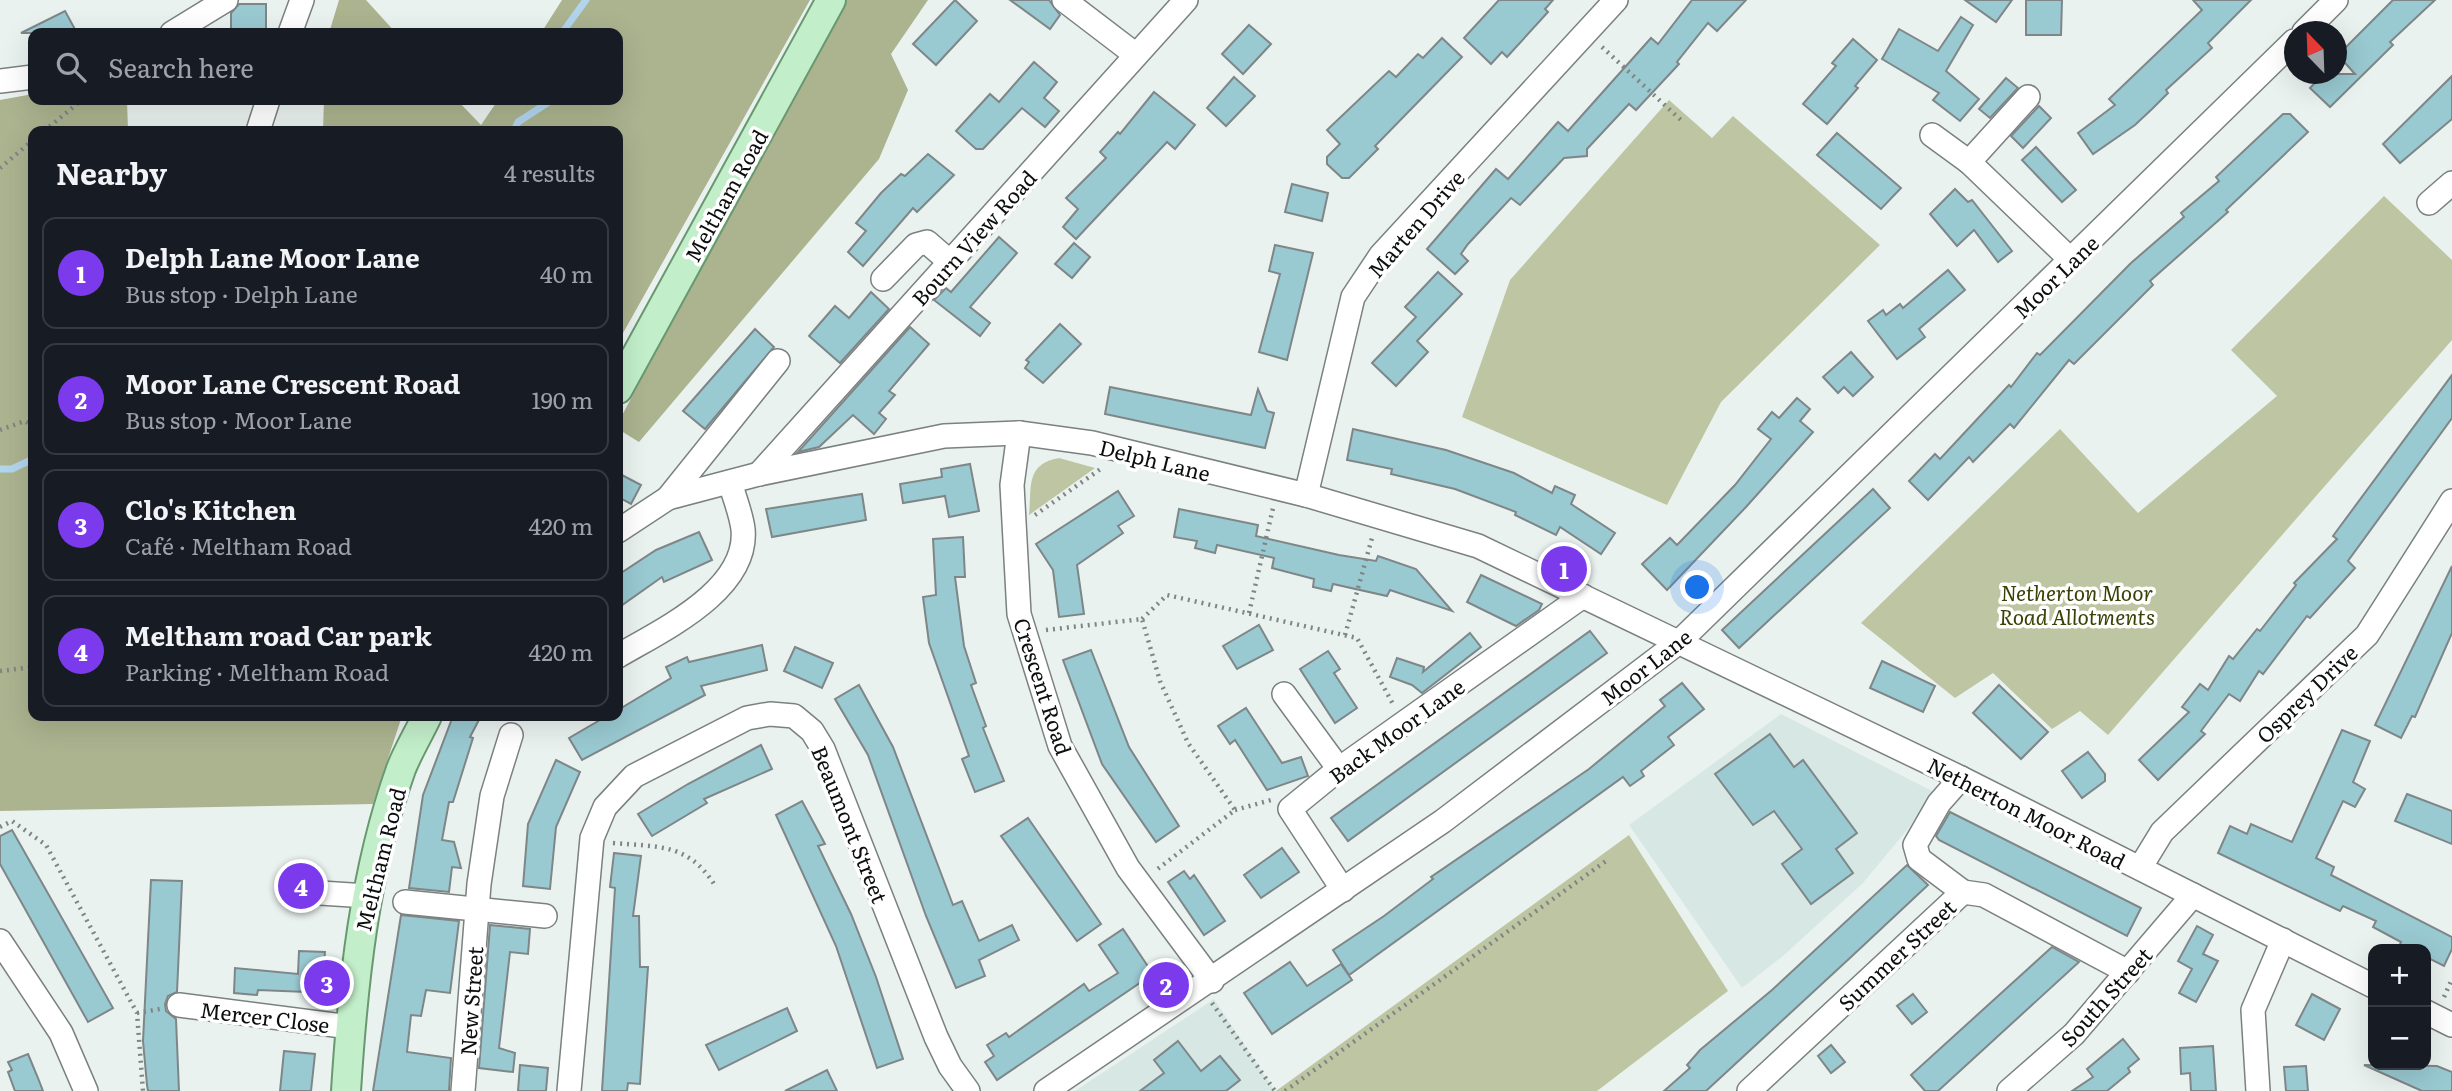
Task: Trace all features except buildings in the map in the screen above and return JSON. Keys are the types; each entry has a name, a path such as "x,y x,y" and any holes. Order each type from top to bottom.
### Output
{"main road":[{"name":"Meltham Road","path":"623,380 831,0"},
{"name":"Meltham Road","path":"346,1091 354,971 367,896 402,768 425,721"}],"street":[{"path":"180,28 226,0"},
{"path":"292,28 302,0"},
{"path":"1064,0 1136,55"},
{"name":"Bourn View Road","path":"759,474 1186,0"},
{"name":"Marten Drive","path":"1306,495 1353,297 1381,255 1616,0"},
{"path":"2315,21 2336,0"},
{"name":"Moor Lane","path":"1046,1091 1206,985 1443,821 1679,642 2284,51"},
{"path":"0,81 28,78"},
{"path":"1969,162 2028,97"},
{"path":"260,126 266,105"},
{"path":"1932,135 1969,162 2071,260"},
{"path":"2429,203 2452,183"},
{"path":"883,279 916,244 927,242 950,262"},
{"path":"668,498 778,361"},
{"name":"Delph Lane","path":"623,528 668,498 759,474 944,436 1019,433 1092,443 1278,488 1478,546 1679,642"},
{"name":"Crescent Road","path":"1019,433 1012,485 1019,614 1060,746 1140,883 1206,985"},
{"path":"623,653 721,589 740,557 743,529 730,482"},
{"name":"Osprey Drive","path":"2140,868 2162,832 2367,635 2452,501"},
{"name":"Back Moor Lane","path":"1290,809 1339,769 1583,596"},
{"name":"Netherton Moor Road","path":"1679,642 1961,778 2368,983"},
{"path":"1284,694 1339,769"},
{"name":"Beaumont Street","path":"569,1091 591,841 605,807 634,776 747,718 769,714 794,716 812,731 823,749 936,1037 950,1066 968,1091"},
{"name":"New Street","path":"463,1091 477,911 492,796 511,735"},
{"name":"Summer Street","path":"1749,1091 1963,892 1919,859 1914,845 1939,803 1961,778"},
{"path":"1290,809 1343,890"},
{"path":"305,892 367,896"},
{"path":"1963,892 1984,895 2129,972"},
{"name":"South Street","path":"2009,1091 2074,1034 2193,895"},
{"path":"405,902 545,916"},
{"path":"2258,1091 2253,1010 2283,940"},
{"path":"0,941 61,1032 86,1091"},
{"name":"Mercer Close","path":"179,1005 350,1027"},
{"path":"2431,1014 2452,1025"}],"path":[{"path":"1586,32 1682,121"},
{"path":"50,126 76,105"},
{"path":"0,168 28,144"},
{"path":"0,430 25,421 28,423"},
{"path":"1014,530 1126,451"},
{"path":"1249,613 1278,488"},
{"path":"1345,635 1378,517"},
{"path":"1024,632 1142,619 1167,595 1345,635 1357,638 1403,724"},
{"path":"1142,619 1160,681 1188,743 1235,810"},
{"path":"0,671 28,668"},
{"path":"1140,883 1235,810 1282,798 1290,809"},
{"path":"0,827 12,821 46,845 137,1013 143,1091"},
{"path":"591,841 671,849 701,863 714,884"},
{"path":"1285,1091 1606,861"},
{"path":"1206,985 1275,1091"}],"shaded area":[{"path":"1781,714 1934,792 1863,883 1783,956 1742,988 1629,825"},
{"path":"1214,999 1275,1091 1075,1091"}],"green space":[{"path":"339,0 366,0 391,28 331,28"},
{"path":"562,0 810,0 623,333 623,126 323,126 324,105 462,105 481,125 495,105 623,105 623,28 544,28"},
{"path":"843,0 928,0 891,54 908,90 879,159 639,442 623,432 623,414"},
{"path":"28,95 28,105 127,105 128,126 28,126 28,721 400,721 373,804 0,811 0,100"},
{"path":"1669,100 1712,138 1733,116 1880,245 1721,402 1667,505 1462,417 1510,280"},
{"name":"Netherton Moor Road Allotments","path":"2384,196 2452,260 2452,340 2108,735 2080,711 2052,729 1993,673 1955,698 1861,623 2060,429 2138,513 2277,396 2231,350"},
{"path":"1059,458 1095,468 1029,515 1035,471 1048,461"},
{"path":"1629,835 1728,991 1597,1091 1276,1091"}],"waterway":[{"path":"566,28 586,0"},
{"path":"516,126 518,122 544,105"},
{"path":"0,469 12,469 28,461"}],"place":[{"name":"Delph Lane Moor Lane","path":"1564,569"},
{"name":"Meltham road Car park","path":"301,886"},
{"name":"Clo's Kitchen","path":"327,983"},
{"name":"Moor Lane Crescent Road","path":"1166,985"}]}
